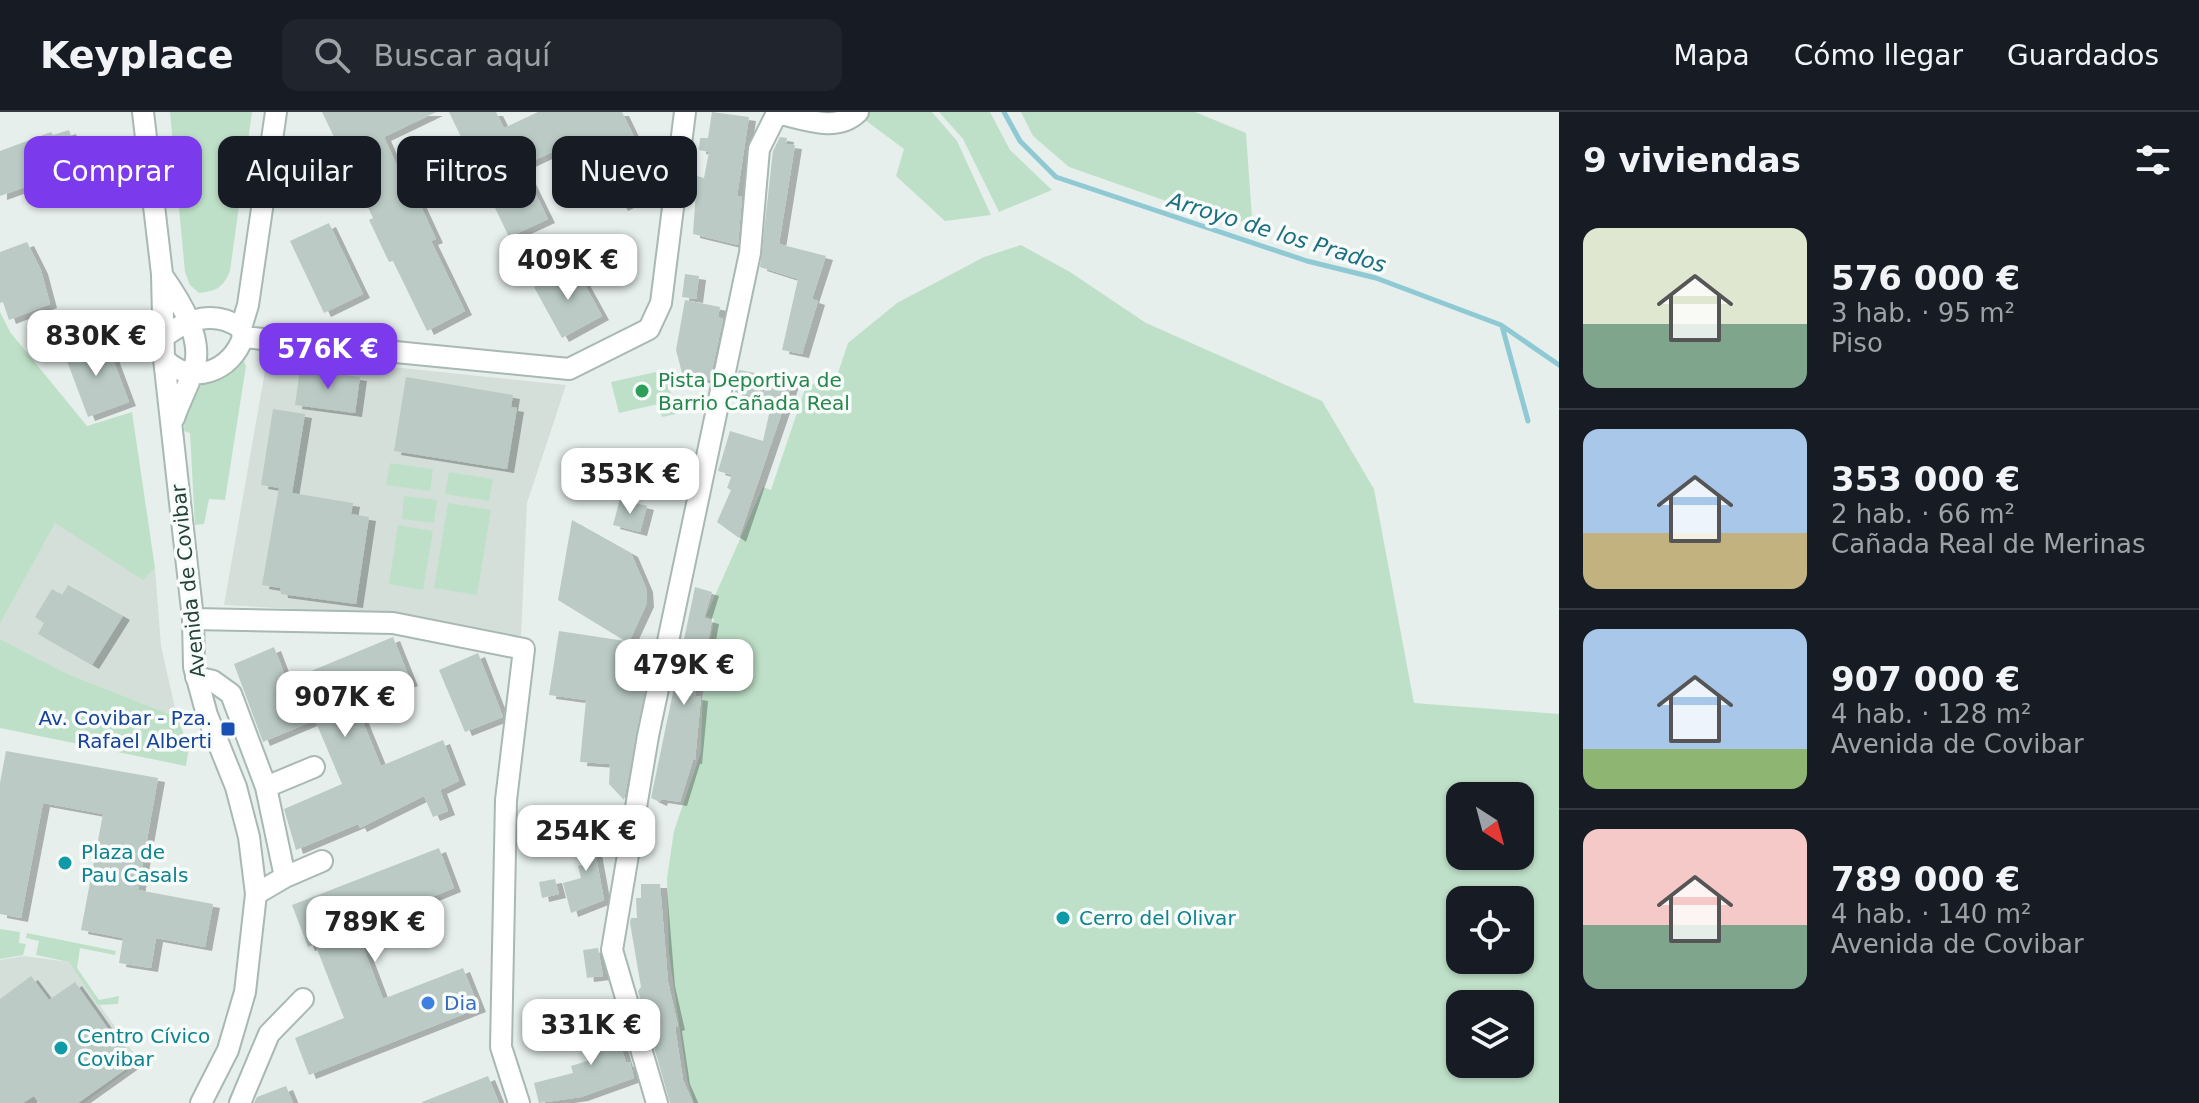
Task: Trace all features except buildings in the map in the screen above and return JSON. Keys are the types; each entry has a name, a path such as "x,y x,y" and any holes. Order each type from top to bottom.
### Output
{"street":[{"name":"Avenida de Covibar","path":"143,112 162,274 164,359 193,619 196,677 207,715 236,787 249,837 256,894 245,992 228,1050 201,1103"},
{"path":"164,359 173,368 192,373 206,373 229,362 242,332 276,112"},
{"path":"164,337 189,322 215,317 228,319 242,332 562,370 649,329 661,303 685,112"},
{"path":"657,1103 612,950 648,736 750,253 759,149 777,112 832,124 848,121 858,112"},
{"path":"215,317 235,298 252,270"},
{"name":"Avenida de Covibar","path":"162,274 189,322 196,345 192,373 172,425"},
{"path":"193,619 393,623 524,649 506,800 501,1047 519,1103"},
{"path":"196,677 213,681 231,694 266,787 285,877"},
{"path":"266,787 314,767"},
{"path":"256,894 322,861"},
{"path":"240,1103 269,1034 303,999"}],"shaded area":[{"path":"268,354 566,385 527,503 521,636 408,615 224,605"},
{"path":"55,522 143,579 155,568 161,646 177,717 68,674 0,639 0,624"},
{"name":"Centro Cívico Covibar","path":"24,956 69,962 140,1062 84,1103 0,1103 0,960"}],"green space":[{"path":"170,112 252,112 249,136 218,136 218,208 239,208 230,271 222,285 214,290 199,293 190,285 185,272 179,208 202,208 202,136 172,136"},
{"path":"869,112 932,112 957,141 991,215 945,221 896,176 904,149 865,120"},
{"path":"939,112 990,112 1010,150 1052,190 999,212 963,139"},
{"path":"1021,112 1195,112 1246,133 1252,218 1232,224 1069,167 1033,136"},
{"path":"1021,245 1070,272 1146,323 1322,401 1374,489 1414,703 1559,714 1559,1103 694,1103 687,1079 669,953 667,878 674,831 701,752 703,683 714,619 706,616 763,487 771,490 806,386 836,379 848,343 897,303 984,257"},
{"path":"0,312 10,332 87,426 132,412 155,568 143,580 55,523 0,624"},
{"path":"243,359 246,366 225,500 209,499 204,524 195,525 190,433 184,431 185,405 191,390 227,373"},
{"name":"Pista Deportiva de Barrio Cañada Real","path":"665,370 676,414 662,417 658,404 619,413 611,382"},
{"path":"390,463 433,469 430,491 386,485"},
{"path":"449,472 493,479 489,501 445,494"},
{"path":"404,496 437,500 434,523 402,519"},
{"path":"448,503 491,510 477,595 434,588"},
{"path":"398,525 433,531 423,590 389,584"},
{"path":"0,639 68,674 177,717 189,747 186,766 0,728"},
{"path":"0,929 20,932 19,943 26,944 23,955 0,959"},
{"path":"27,933 116,951 115,955 80,948 77,968 99,1000 119,996 118,1004 98,1005 69,962 36,955 39,941 26,938"}],"waterway":[{"name":"Arroyo de los Prados","path":"1004,112 1020,141 1056,177 1307,261 1376,278 1501,325 1559,365"},
{"path":"1502,326 1528,421"}],"place":[{"name":"Pista Deportiva de Barrio Cañada Real","path":"642,391"},
{"name":"Av. Covibar - Pza. Rafael Alberti","path":"228,729"},
{"name":"Plaza de Pau Casals","path":"65,863"},
{"name":"Cerro del Olivar","path":"1063,918"},
{"name":"Dia","path":"428,1003"},
{"name":"Centro Cívico Covibar","path":"61,1048"}]}
